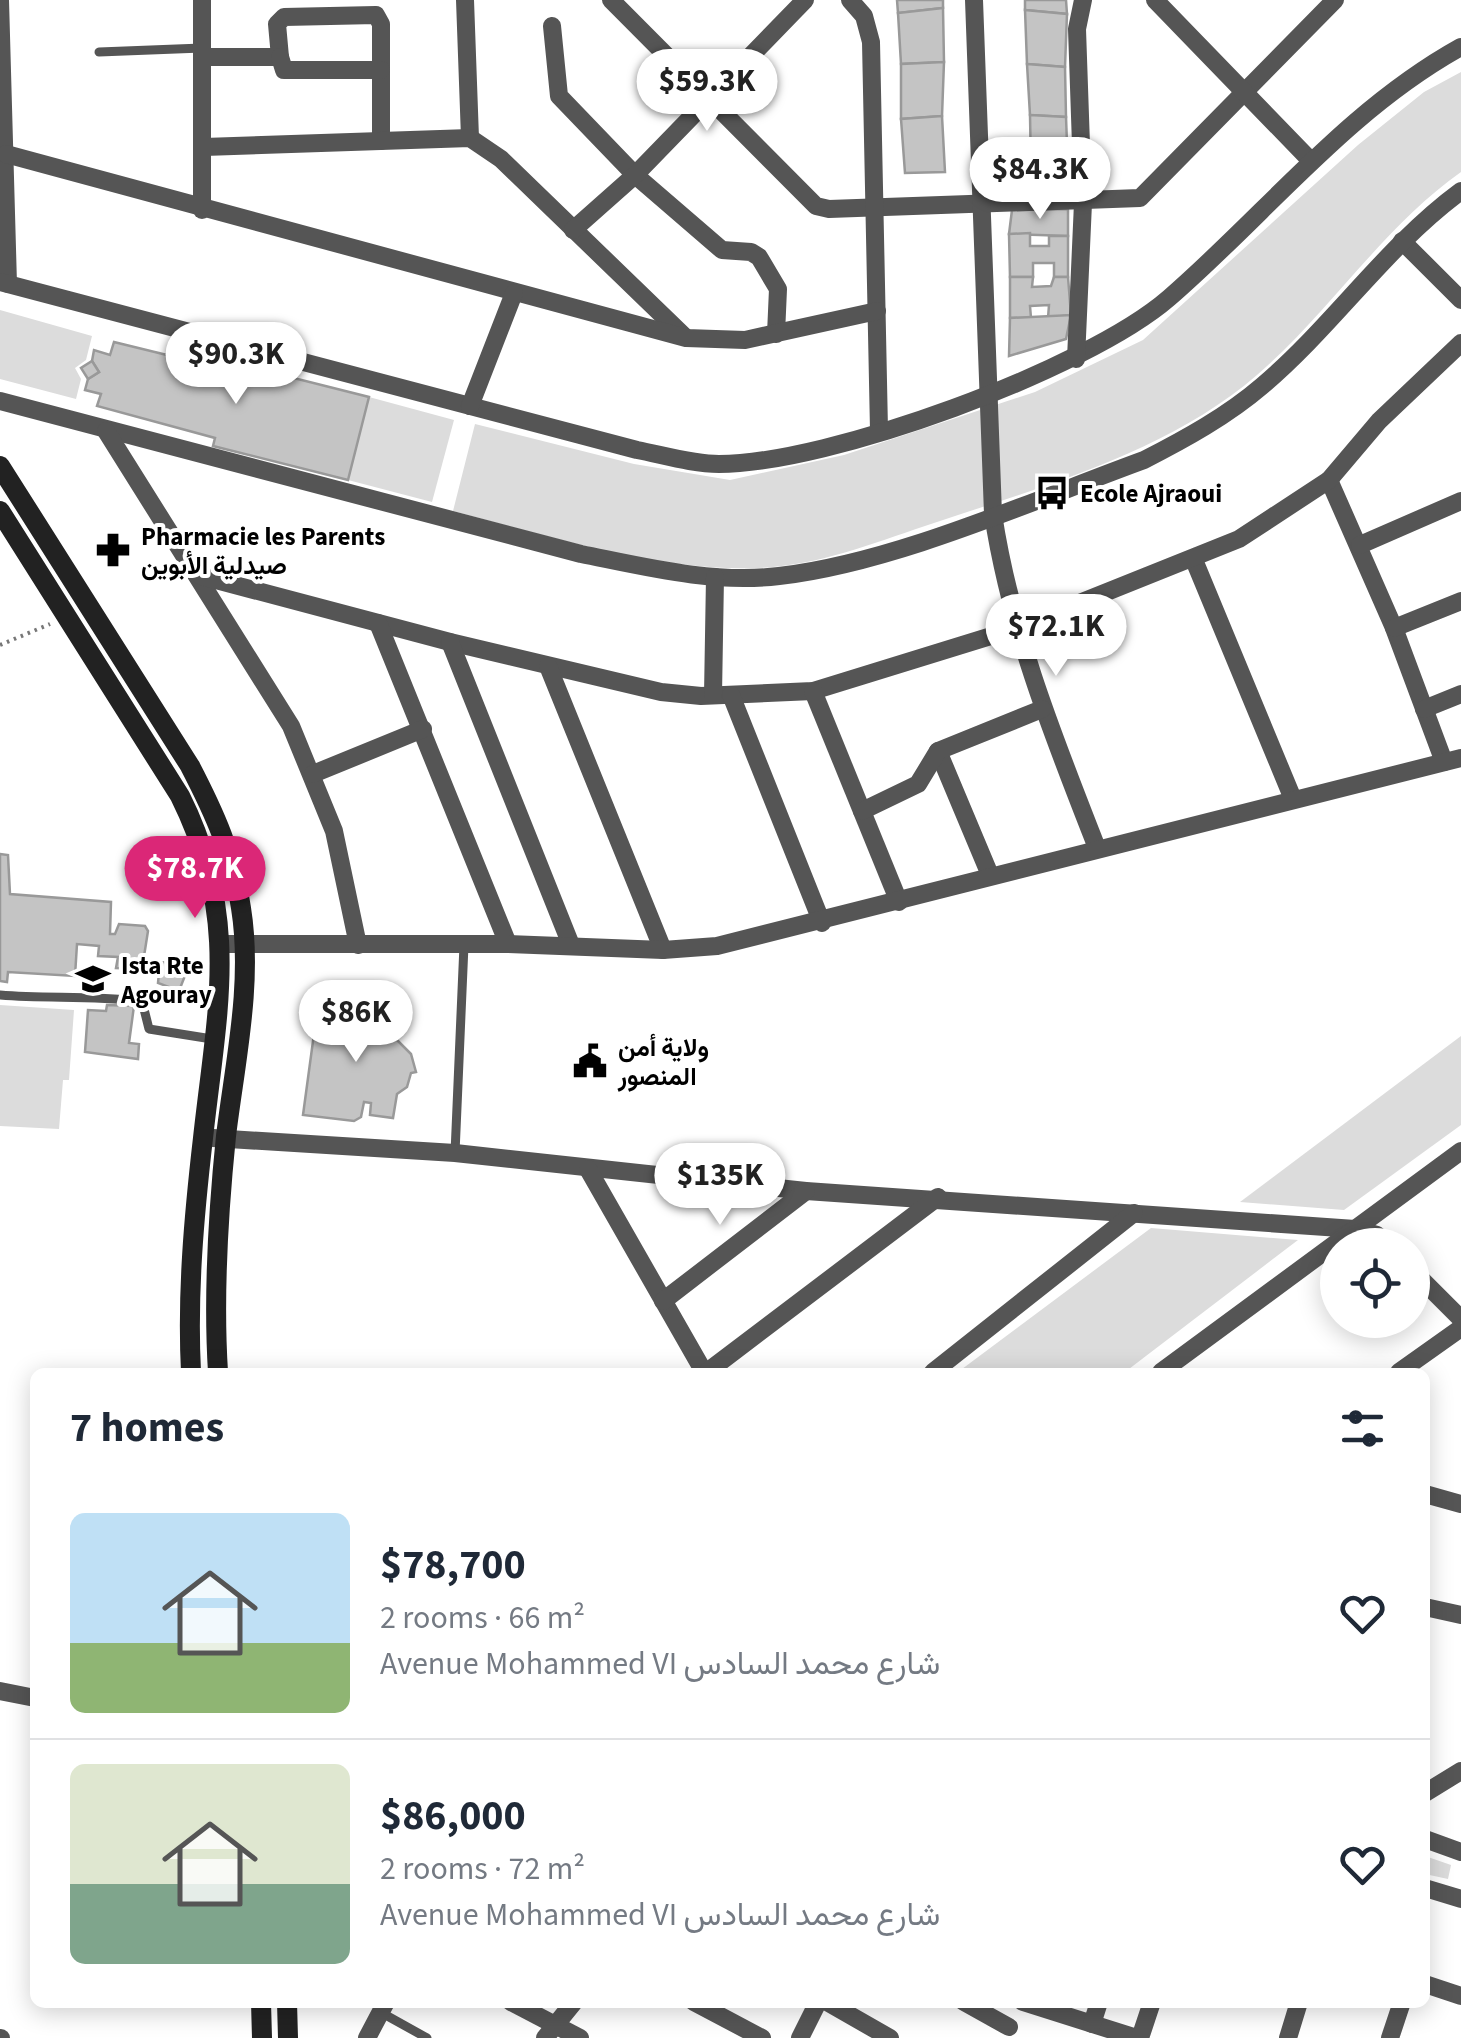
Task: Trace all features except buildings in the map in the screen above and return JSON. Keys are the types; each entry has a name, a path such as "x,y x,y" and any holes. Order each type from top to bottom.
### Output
{"main road":[{"path":"0,466 190,766 217,818 235,876 244,942 216,1272 218,1368"},
{"path":"0,511 67,613 197,832 215,892 221,944 189,1292 191,1368"},
{"path":"261,2008 262,2038"},
{"path":"287,2008 288,2038"}],"street":[{"path":"0,0 6,154 4,283 637,450 716,464 800,454 986,394 1076,358 1132,326 1170,298 1376,104 1461,47"},
{"path":"202,0 202,210"},
{"path":"466,0 470,138"},
{"path":"611,0 816,206 877,208 1128,201 1150,192 1335,0"},
{"path":"573,230 635,175 805,0"},
{"path":"850,0 864,16 871,42 879,430"},
{"path":"974,0 978,205 993,514 1017,628 1042,709 1097,848"},
{"path":"1076,358 1083,202 1077,29 1083,0"},
{"path":"1154,0 1312,161"},
{"path":"381,70 284,70 277,24 284,17 376,15 381,24 381,70 381,142"},
{"path":"552,26 559,96 635,175 722,250 751,252 759,258 778,289 776,334"},
{"path":"205,52 280,57"},
{"path":"204,148 470,138 502,159 686,338"},
{"path":"6,154 686,338 726,342 877,311"},
{"path":"0,402 581,554 715,577 776,577 849,564 1144,460 1264,386 1402,241 1461,190"},
{"path":"1402,241 1461,300"},
{"path":"470,406 514,293"},
{"path":"200,576 661,692 722,695 814,691 1017,628 1194,560 1270,521 1329,480 1379,422 1461,343"},
{"path":"106,431 291,726 314,774 334,831 358,945"},
{"path":"221,944 508,944 663,950 717,946 1452,760 1424,709 1360,546 1329,480"},
{"path":"1360,546 1461,501"},
{"path":"1194,560 1292,800"},
{"path":"715,577 722,695 822,922"},
{"path":"1394,628 1461,601"},
{"path":"378,623 508,944"},
{"path":"450,642 572,945"},
{"path":"548,666 663,950"},
{"path":"814,691 899,902"},
{"path":"1424,709 1461,694"},
{"path":"862,811 918,784 938,751 1042,709"},
{"path":"314,774 423,729"},
{"path":"938,751 990,874"},
{"path":"203,1137 455,1153 806,1191 938,1197 1341,1228"},
{"path":"1356,1228 1461,1151"},
{"path":"588,1168 703,1368"},
{"path":"663,1301 806,1191"},
{"path":"710,1368 938,1197"},
{"path":"938,1368 1134,1213"},
{"path":"1166,1368 1320,1255"},
{"path":"1430,1288 1461,1319"},
{"path":"1405,1368 1461,1328"},
{"path":"1430,1495 1461,1504"},
{"path":"1430,1607 1461,1615"},
{"path":"0,1691 30,1697"},
{"path":"1430,1791 1461,1771"},
{"path":"1430,1841 1461,1852"},
{"path":"1430,1890 1461,1899"},
{"path":"1430,1986 1461,1996"},
{"path":"367,2038 382,2008"},
{"path":"519,2008 548,2032 580,2038"},
{"path":"548,2032 569,2008"},
{"path":"705,2008 762,2038"},
{"path":"800,2038 815,2008"},
{"path":"838,2008 890,2038"},
{"path":"973,2008 1007,2032 1017,2008"},
{"path":"1040,2008 1139,2038 1150,2008"},
{"path":"1092,2024 1097,2008"},
{"path":"1288,2038 1297,2008"},
{"path":"1390,2038 1400,2008"}],"lane":[{"path":"98,52 205,52"},
{"path":"455,1153 464,945"},
{"path":"0,996 73,1001 91,995 137,1001 143,1004 149,1029 215,1039"},
{"path":"384,2008 427,2038"}],"path":[{"path":"0,645 35,634 67,613"}],"shaded area":[{"path":"1461,72 1461,172 1406,218 1309,325 1257,375 1222,402 1145,446 1018,495 855,550 773,567 693,566 652,560 453,511 475,424 634,464 730,480 844,455 1035,392 1143,340 1358,145 1424,92"},
{"path":"0,310 92,336 86,360 75,368 81,379 76,399 0,379"},
{"path":"369,397 454,420 432,502 348,480"},
{"path":"0,1005 74,1010 69,1080 63,1080 59,1129 0,1126"},
{"path":"1461,1036 1461,1125 1344,1210 1240,1202"},
{"path":"1151,1228 1298,1240 1130,1368 963,1368"},
{"path":"1430,1858 1451,1865 1448,1879 1430,1875"}],"place":[{"name":"Ecole Ajraoui","path":"1052,493"},
{"name":"Pharmacie les Parents صيدلية الأبوين","path":"113,550"},
{"name":"Ista Rte Agouray","path":"93,979"},
{"name":"ولاية أمن المنصور","path":"590,1061"}]}
